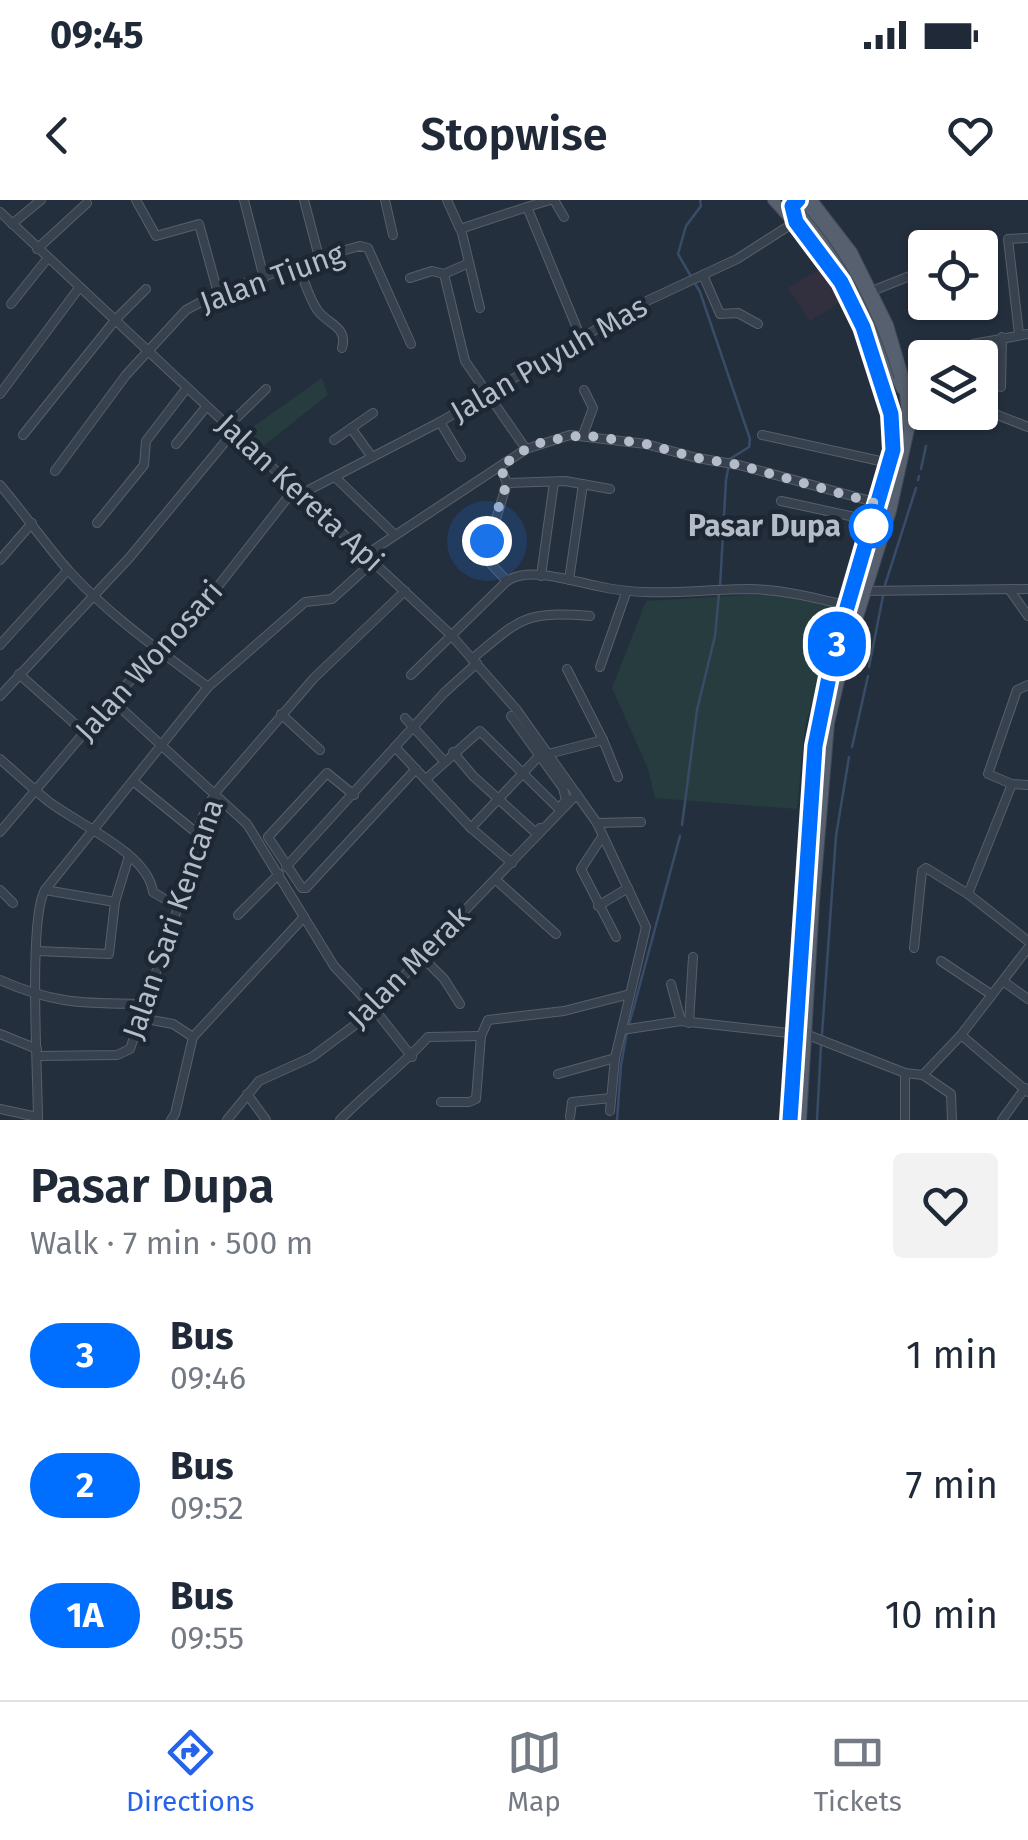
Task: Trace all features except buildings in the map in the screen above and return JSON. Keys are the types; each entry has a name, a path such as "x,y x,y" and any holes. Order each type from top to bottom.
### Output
{"main road":[{"path":"773,200 796,222 850,300 871,348 891,414 893,450 834,652 815,746 803,898 801,1120"},
{"path":"786,200 817,234 849,281 904,396"},
{"path":"796,222 792,206 806,201"},
{"path":"806,201 856,276 880,327 893,379 891,414"},
{"path":"790,1120 803,1035 826,747 835,693 890,512 909,428 904,378 894,340 872,291 839,232 806,201"}],"street":[{"path":"12,224 42,200"},
{"path":"136,200 156,236 199,224 218,294"},
{"path":"244,200 264,278"},
{"path":"304,200 319,257"},
{"path":"385,200 393,235"},
{"path":"447,200 461,229 480,308"},
{"path":"461,229 552,200 564,217"},
{"path":"38,249 87,203"},
{"path":"527,207 582,338"},
{"name":"Jalan Kereta Api","path":"1,216 451,634 597,823 647,932 615,1058 610,1112"},
{"name":"Jalan Puyuh Mas","path":"298,491 335,477 440,422 634,307 772,240 796,222"},
{"path":"989,340 1024,334 1008,239 1028,238"},
{"name":"Jalan Tiung","path":"55,471 126,375 186,310 218,294 319,257 360,246 368,248 411,344"},
{"path":"12,304 46,258"},
{"path":"410,278 432,271 444,274 469,263"},
{"path":"298,266 318,312 337,325 343,336 342,348"},
{"path":"444,274 466,360 526,449"},
{"path":"700,276 720,314 738,312 758,324"},
{"path":"872,291 908,277"},
{"path":"0,394 79,288"},
{"path":"23,436 116,319 146,289"},
{"path":"1001,388 1002,337"},
{"path":"97,523 144,464 144,444 186,388"},
{"path":"0,696 94,596 266,389"},
{"path":"583,435 592,412 591,400 584,390"},
{"path":"904,396 908,397"},
{"path":"176,444 206,407"},
{"path":"334,440 373,413"},
{"path":"998,415 1028,427"},
{"path":"440,422 462,458"},
{"path":"351,428 372,457"},
{"path":"762,435 889,462"},
{"path":"0,1108 38,1119 37,950 40,898 44,890 208,687 306,602 332,600 395,535 526,449 563,436 646,444 878,504"},
{"path":"500,467 507,483 490,539 478,548 506,581"},
{"path":"335,477 395,535"},
{"path":"507,483 554,482 610,489"},
{"path":"542,576 554,482"},
{"path":"569,580 582,484"},
{"path":"0,486 94,596 208,687"},
{"name":"Jalan Wonosari","path":"0,832 112,700 212,594 298,491"},
{"path":"780,501 873,521"},
{"path":"0,560 32,523"},
{"path":"0,646 68,570"},
{"path":"411,676 514,576 569,580 626,593 753,590 800,594 849,606"},
{"path":"1009,589 1028,616"},
{"path":"865,591 1028,589"},
{"name":"Jalan Sari Kencana","path":"37,1053 126,1052 132,1046 214,793 282,714 405,591"},
{"path":"600,668 626,593"},
{"path":"238,914 512,626 548,613 590,616"},
{"path":"567,669 618,778"},
{"path":"19,674 84,732"},
{"path":"968,894 1020,784 990,776 988,772 1017,690 1028,686"},
{"path":"112,700 248,824 282,870 302,888 416,769"},
{"path":"282,714 320,750"},
{"path":"453,752 536,833 565,802 564,791 544,754 511,716"},
{"path":"405,718 444,761"},
{"path":"426,779 480,731 558,808"},
{"path":"471,828 544,754 603,740"},
{"path":"395,746 471,828 512,863"},
{"path":"0,759 90,831 123,849 150,876 153,892 178,907"},
{"path":"354,795 327,773 268,837 304,918 334,966 412,1057"},
{"path":"133,781 198,834"},
{"name":"Jalan Merak","path":"227,1120 260,1081 312,1057 375,1010 421,956 577,794"},
{"path":"597,823 641,822"},
{"path":"602,836 581,869 616,937"},
{"path":"37,950 109,954 115,902 129,856"},
{"path":"914,948 923,870 932,870 968,894 1028,944 961,1035 923,1075"},
{"path":"496,880 556,934"},
{"path":"598,906 628,888"},
{"path":"0,890 13,903"},
{"path":"44,890 115,902"},
{"path":"171,1120 194,1037 304,918"},
{"path":"421,956 444,979 460,1004"},
{"path":"685,1022 693,958"},
{"path":"941,961 992,995"},
{"path":"0,980 36,996 70,1002 146,1004"},
{"path":"1003,981 1028,999"},
{"path":"671,984 685,1022"},
{"path":"442,1102 476,1099 481,1036 490,1018 564,1012 630,994"},
{"path":"142,1018 173,1024 194,1037"},
{"path":"622,1030 685,1022 803,1035 905,1073 923,1075 951,1094 952,1120"},
{"path":"0,1034 37,1053"},
{"path":"961,1035 1026,1090 1002,1120"},
{"path":"340,1120 431,1036 481,1036"},
{"path":"558,1074 615,1058"},
{"path":"905,1073 905,1120"},
{"path":"247,1094 266,1120"},
{"path":"570,1117 572,1102 611,1098"}],"shaded area":[{"path":"823,267 844,300 810,321 788,288"}],"green space":[{"path":"322,378 328,395 263,446 247,431"},
{"path":"783,593 839,605 829,652 805,726 797,809 655,798 648,769 612,688 646,601"}],"waterway":[{"path":"700,200 701,206 686,226 678,254 700,292 750,439 749,447 730,459 720,587"},
{"path":"921,469 926,446"},
{"path":"918,480 919,476"},
{"path":"885,585 916,488"},
{"path":"682,825 697,710 715,636 719,594"},
{"path":"869,667 883,596"},
{"path":"852,747 868,676"},
{"path":"822,1034 836,836 849,757"},
{"path":"629,1025 680,836"},
{"path":"617,1120 627,1032"},
{"path":"817,1120 821,1045"}],"bus line":[{"name":"3","path":"790,1120 815,746 834,652 893,450 891,414 867,336 841,282 796,222 792,206 798,200"}],"place":[{"name":"Pasar Dupa","path":"871,526"}],"route":[{"path":"487,541 507,483 500,467 526,449 570,435 646,444 878,504 871,526"}]}
